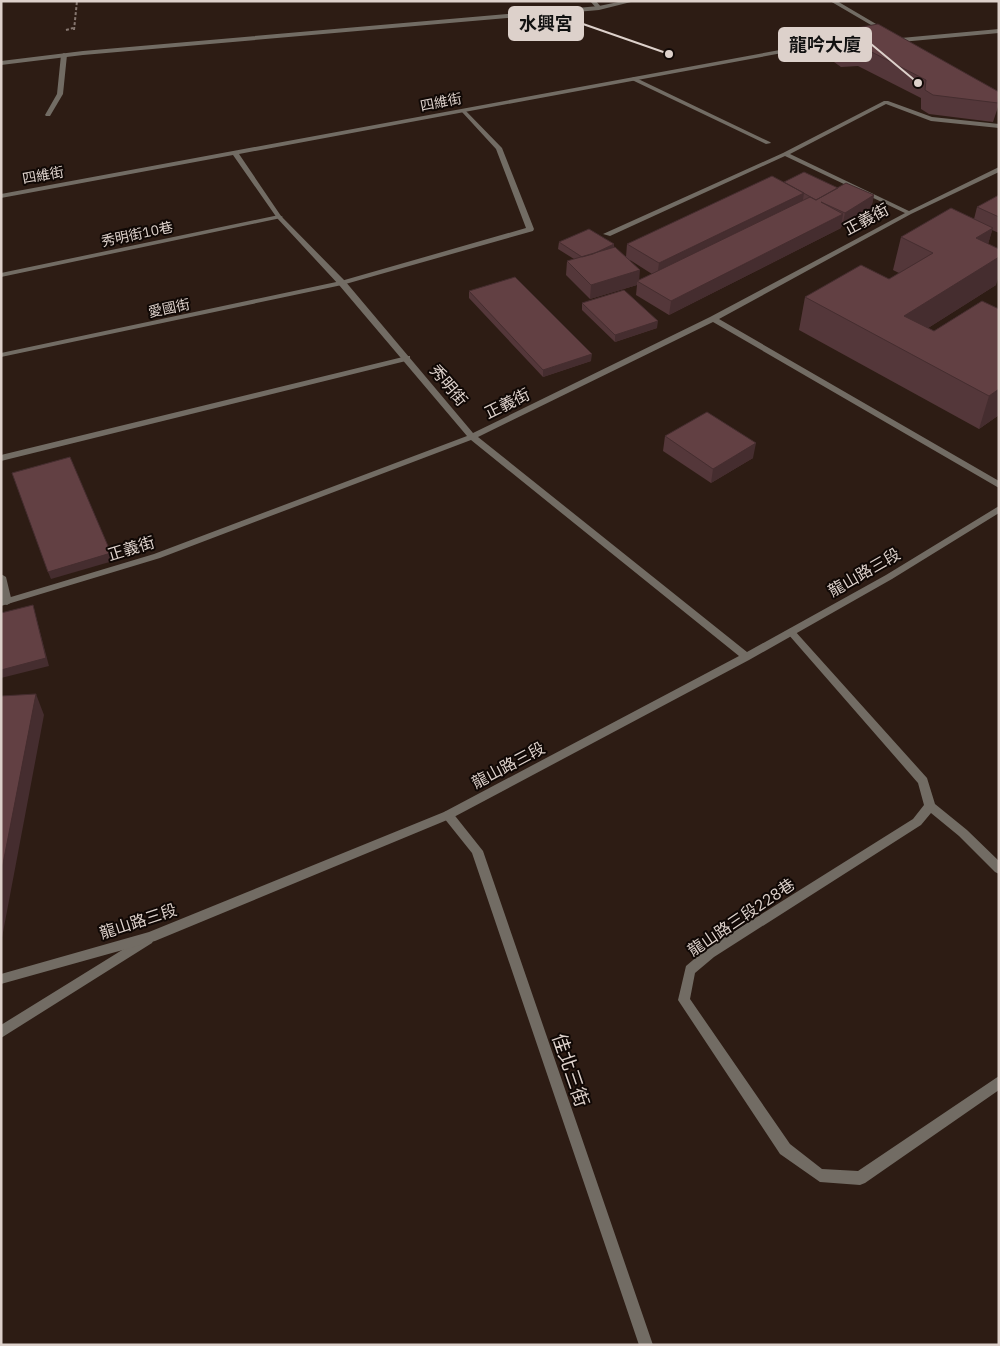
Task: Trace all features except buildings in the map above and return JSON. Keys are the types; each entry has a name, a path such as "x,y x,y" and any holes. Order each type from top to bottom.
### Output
{"street":[{"path":"594,1 599,8"},
{"path":"1,63 83,53 599,8 632,1"},
{"path":"834,1 909,45"},
{"path":"901,40 999,31"},
{"path":"876,34 886,32"},
{"name":"四維街","path":"1,196 838,41"},
{"path":"48,115 60,94 64,55"},
{"path":"634,79 768,143"},
{"path":"607,234 785,154 886,102 930,119 999,126"},
{"name":"愛國街","path":"1,356 342,283 530,229 499,148 464,110"},
{"name":"秀明街","path":"235,153 279,217 342,283 408,358 472,437 746,657"},
{"path":"785,154 909,213"},
{"name":"正義街","path":"4,602 157,556 472,437 713,319 909,213 999,169"},
{"name":"秀明街10巷","path":"1,275 279,217"},
{"path":"713,319 999,485"},
{"path":"1,458 408,358"},
{"name":"龍山路三段","path":"1,979 151,938 448,815 746,657 889,577 999,509"},
{"path":"1,578 4,602"},
{"path":"790,632 923,781 930,806 963,833 999,869"},
{"name":"龍山路三段228巷","path":"930,806 916,822 710,953 690,970 684,1000 785,1150 820,1175 860,1178 999,1082"},
{"name":"佳北三街","path":"448,815 477,852 646,1345"},
{"path":"1,1032 151,938"}],"path":[{"path":"77,1 75,4 73,28 83,53"}],"place":[{"name":"水興宮","path":"669,54"},
{"name":"龍吟大廈","path":"918,83"}]}
